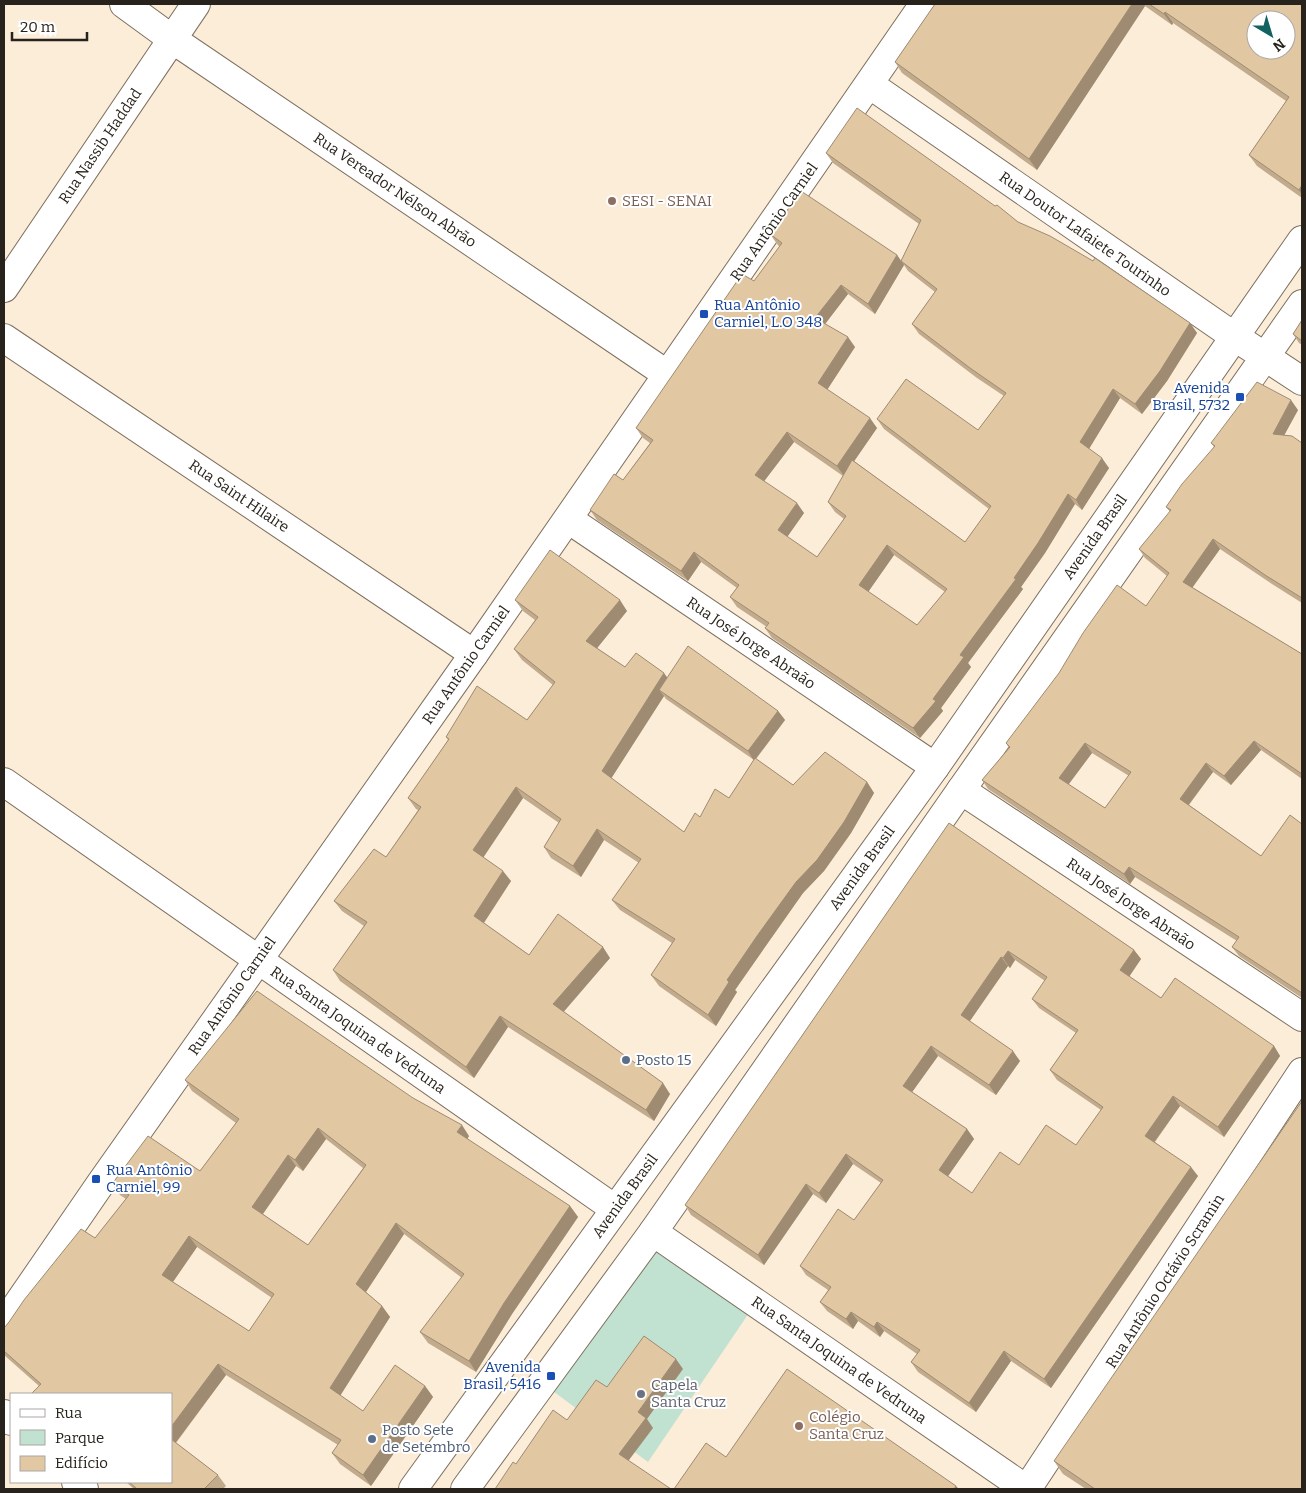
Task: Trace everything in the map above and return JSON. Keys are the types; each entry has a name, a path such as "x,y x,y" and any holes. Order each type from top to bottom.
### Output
{"street":[{"name":"Rua Vereador Nélson Abrão","path":"124,4 172,39 668,375"},
{"name":"Rua Nassib Haddad","path":"4,288 196,4"},
{"name":"Rua Antônio Carniel","path":"4,1324 95,1190 474,654 924,4"},
{"name":"Rua Doutor Lafaiete Tourinho","path":"869,84 1235,337 1302,381"},
{"name":"Avenida Brasil","path":"413,1489 935,767 1302,240"},
{"path":"465,1489 653,1232 1302,304"},
{"name":"Rua Saint Hilaire","path":"4,338 474,654"},
{"name":"Rua José Jorge Abraão","path":"568,519 935,767"},
{"name":"Rua Santa Joquina de Vedruna","path":"4,782 615,1209"},
{"name":"Rua José Jorge Abraão","path":"961,790 1302,1018"},
{"name":"Rua Antônio Octávio Scramin","path":"1026,1489 1302,1072"},
{"name":"Rua Santa Joquina de Vedruna","path":"653,1232 1026,1489"}],"green space":[{"path":"657,1240 753,1307 648,1462 549,1388"}],"building":[{"path":"935,4 1132,4 1029,159 895,62"},
{"path":"1149,4 1302,4 1302,185 1299,190 1249,155 1289,97 1165,12 1164,14"},
{"path":"857,108 995,206 997,205 1018,222 1050,236 1093,261 1095,258 1190,323 1160,371 1135,404 1113,389 1080,442 1102,458 1076,500 1068,494 1014,578 1016,579 960,655 964,657 933,699 936,701 913,728 765,628 769,623 730,597 739,585 694,552 681,571 590,510 614,474 623,480 653,440 636,428 742,274 754,281 782,243 770,234 801,191 897,255 868,304 841,285 815,318 848,337 818,383 870,418 837,466 787,432 755,475 797,503 778,530 817,557 846,516 828,502 852,460 965,542 991,506 877,419 906,379 978,430 1006,393 912,324 937,289 901,261 921,220 826,153","holes":["887,545 947,589 917,625 859,585"]},
{"path":"1302,320 1302,341 1293,334"},
{"path":"1257,382 1291,400 1273,434 1292,436 1302,443 1302,598 1213,539 1183,582 1302,654 1302,774 1254,741 1224,776 1206,763 1180,799 1261,856 1290,815 1302,824 1302,993 1232,947 1239,937 1129,867 1124,874 982,780 1010,747 1006,743 1059,673 1083,633 1117,585 1146,606 1169,573 1139,549 1171,510 1166,507 1182,484 1215,446 1211,443","holes":["1085,743 1131,772 1105,808 1059,778"]},
{"path":"550,550 620,600 586,641 625,667 636,653 664,673 602,771 684,832 695,813 700,817 715,789 729,798 755,758 793,785 825,752 867,782 844,822 817,860 796,882 757,936 727,980 729,982 708,1015 651,975 675,939 612,900 641,859 597,829 573,866 544,847 561,819 516,787 473,850 503,871 474,916 529,955 558,914 603,947 553,1004 663,1083 646,1110 500,1016 466,1067 333,970 367,922 334,901 374,849 386,857 421,807 408,798 449,739 446,737 477,686 527,720 555,682 514,649 538,617 515,600"},
{"path":"688,646 778,711 748,751 659,690"},
{"path":"949,823 1134,950 1120,970 1161,998 1175,978 1274,1046 1218,1127 1173,1096 1145,1136 1191,1167 1044,1379 1004,1351 969,1403 911,1362 920,1350 877,1322 874,1327 851,1312 846,1319 820,1302 831,1287 800,1266 838,1209 854,1220 883,1180 846,1154 819,1193 806,1184 758,1255 685,1205","holes":["1008,951 1047,977 1032,999 1078,1030 1050,1070 1103,1107 1076,1145 1046,1125 1019,1165 1000,1152 972,1193 939,1170 967,1129 903,1086 931,1046 989,1085 1013,1051 961,1015 1001,957 1003,958"]},
{"path":"257,991 413,1098 462,1125 457,1132 570,1206 504,1303 469,1361 420,1332 464,1274 396,1223 356,1284 382,1306 330,1388 363,1411 395,1365 425,1386 363,1475 332,1453 341,1440 218,1364 172,1426 172,1393 32,1393 41,1384 4,1351 4,1328 24,1300 81,1229 95,1238 129,1195 112,1184 148,1136 200,1171 239,1119 185,1080","holes":["318,1128 366,1165 308,1245 252,1207 288,1155 295,1160","189,1236 274,1294 249,1331 162,1275"]},
{"path":"1302,1101 1302,1489 1095,1489 1054,1461"},
{"path":"644,1336 676,1359 638,1412 646,1418 619,1454 671,1489 495,1489 513,1462 516,1464 553,1410 567,1420 596,1380 607,1387"},
{"path":"787,1369 956,1486 954,1489 674,1489 706,1443 726,1457"},
{"path":"172,1440 218,1475 204,1489 137,1489 130,1483 172,1483"}],"place":[{"name":"SESI - SENAI","path":"612,201"},
{"name":"Rua Antônio Carniel, L.O 348","path":"704,314"},
{"name":"Avenida Brasil, 5732","path":"1240,397"},
{"name":"Posto 15","path":"626,1060"},
{"name":"Rua Antônio Carniel, 99","path":"96,1179"},
{"name":"Avenida Brasil, 5416","path":"551,1376"},
{"name":"Capela Santa Cruz","path":"641,1394"},
{"name":"Colégio Santa Cruz","path":"799,1426"},
{"name":"Posto Sete de Setembro","path":"372,1439"}]}
